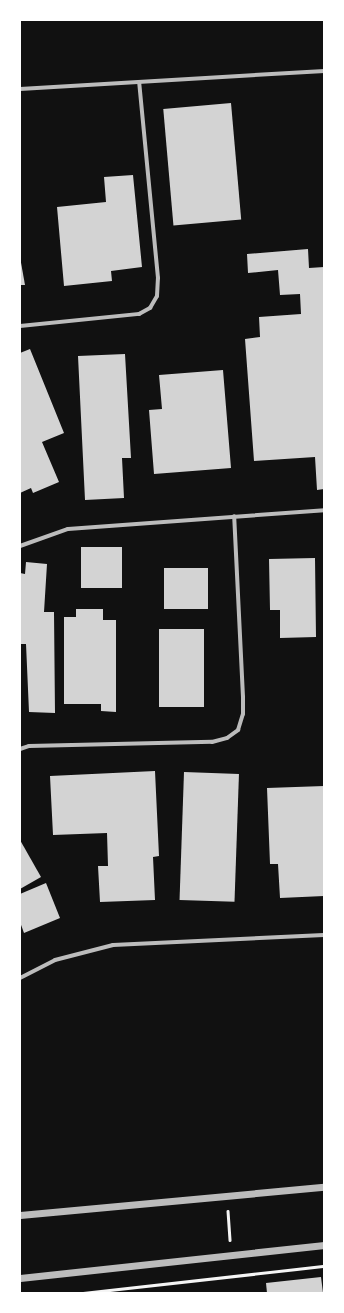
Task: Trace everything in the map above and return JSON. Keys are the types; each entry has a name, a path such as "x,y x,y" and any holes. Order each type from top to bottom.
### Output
{"street":[{"path":"20,89 324,71"},
{"path":"20,326 139,314 150,308 157,296 158,278 139,82"},
{"path":"20,546 68,529 324,510"},
{"path":"20,750 29,746 212,742 227,738 238,730 243,714 243,697 234,516"},
{"path":"20,978 55,960 113,945 324,935"},
{"path":"20,1215 324,1187"},
{"path":"20,1278 324,1244"}],"path":[{"path":"226,1196 234,1276"},
{"path":"82,1293 324,1266"}],"building":[{"path":"231,103 241,220 173,225 163,109"},
{"path":"133,175 142,267 111,271 112,281 64,286 57,207 106,202 104,177"},
{"path":"308,249 309,268 324,267 324,489 317,490 315,457 254,461 245,339 260,337 259,317 301,314 300,294 280,295 278,270 248,273 247,254"},
{"path":"20,257 25,285 20,285"},
{"path":"30,349 64,433 42,442 59,482 33,493 31,488 20,493 20,353"},
{"path":"125,354 131,458 122,458 124,498 85,500 78,356"},
{"path":"223,370 231,468 154,474 149,410 162,409 159,375"},
{"path":"81,547 122,547 122,588 81,588"},
{"path":"315,558 316,637 280,638 280,610 270,610 269,559"},
{"path":"26,562 47,564 44,612 54,612 55,713 29,712 26,644 20,644 20,573 25,574"},
{"path":"164,568 208,568 208,609 164,609"},
{"path":"76,609 103,609 103,620 116,620 116,712 101,711 101,704 64,704 64,617 76,617"},
{"path":"159,629 204,629 204,707 159,707"},
{"path":"155,771 159,856 153,857 155,900 100,902 98,866 108,866 107,833 53,835 50,776"},
{"path":"184,772 239,774 234,902 180,900"},
{"path":"324,786 324,896 280,898 278,864 270,864 267,788"},
{"path":"20,840 41,877 20,889"},
{"path":"46,883 60,918 24,933 20,922 20,894"},
{"path":"321,1277 323,1293 267,1293 266,1283"}]}
